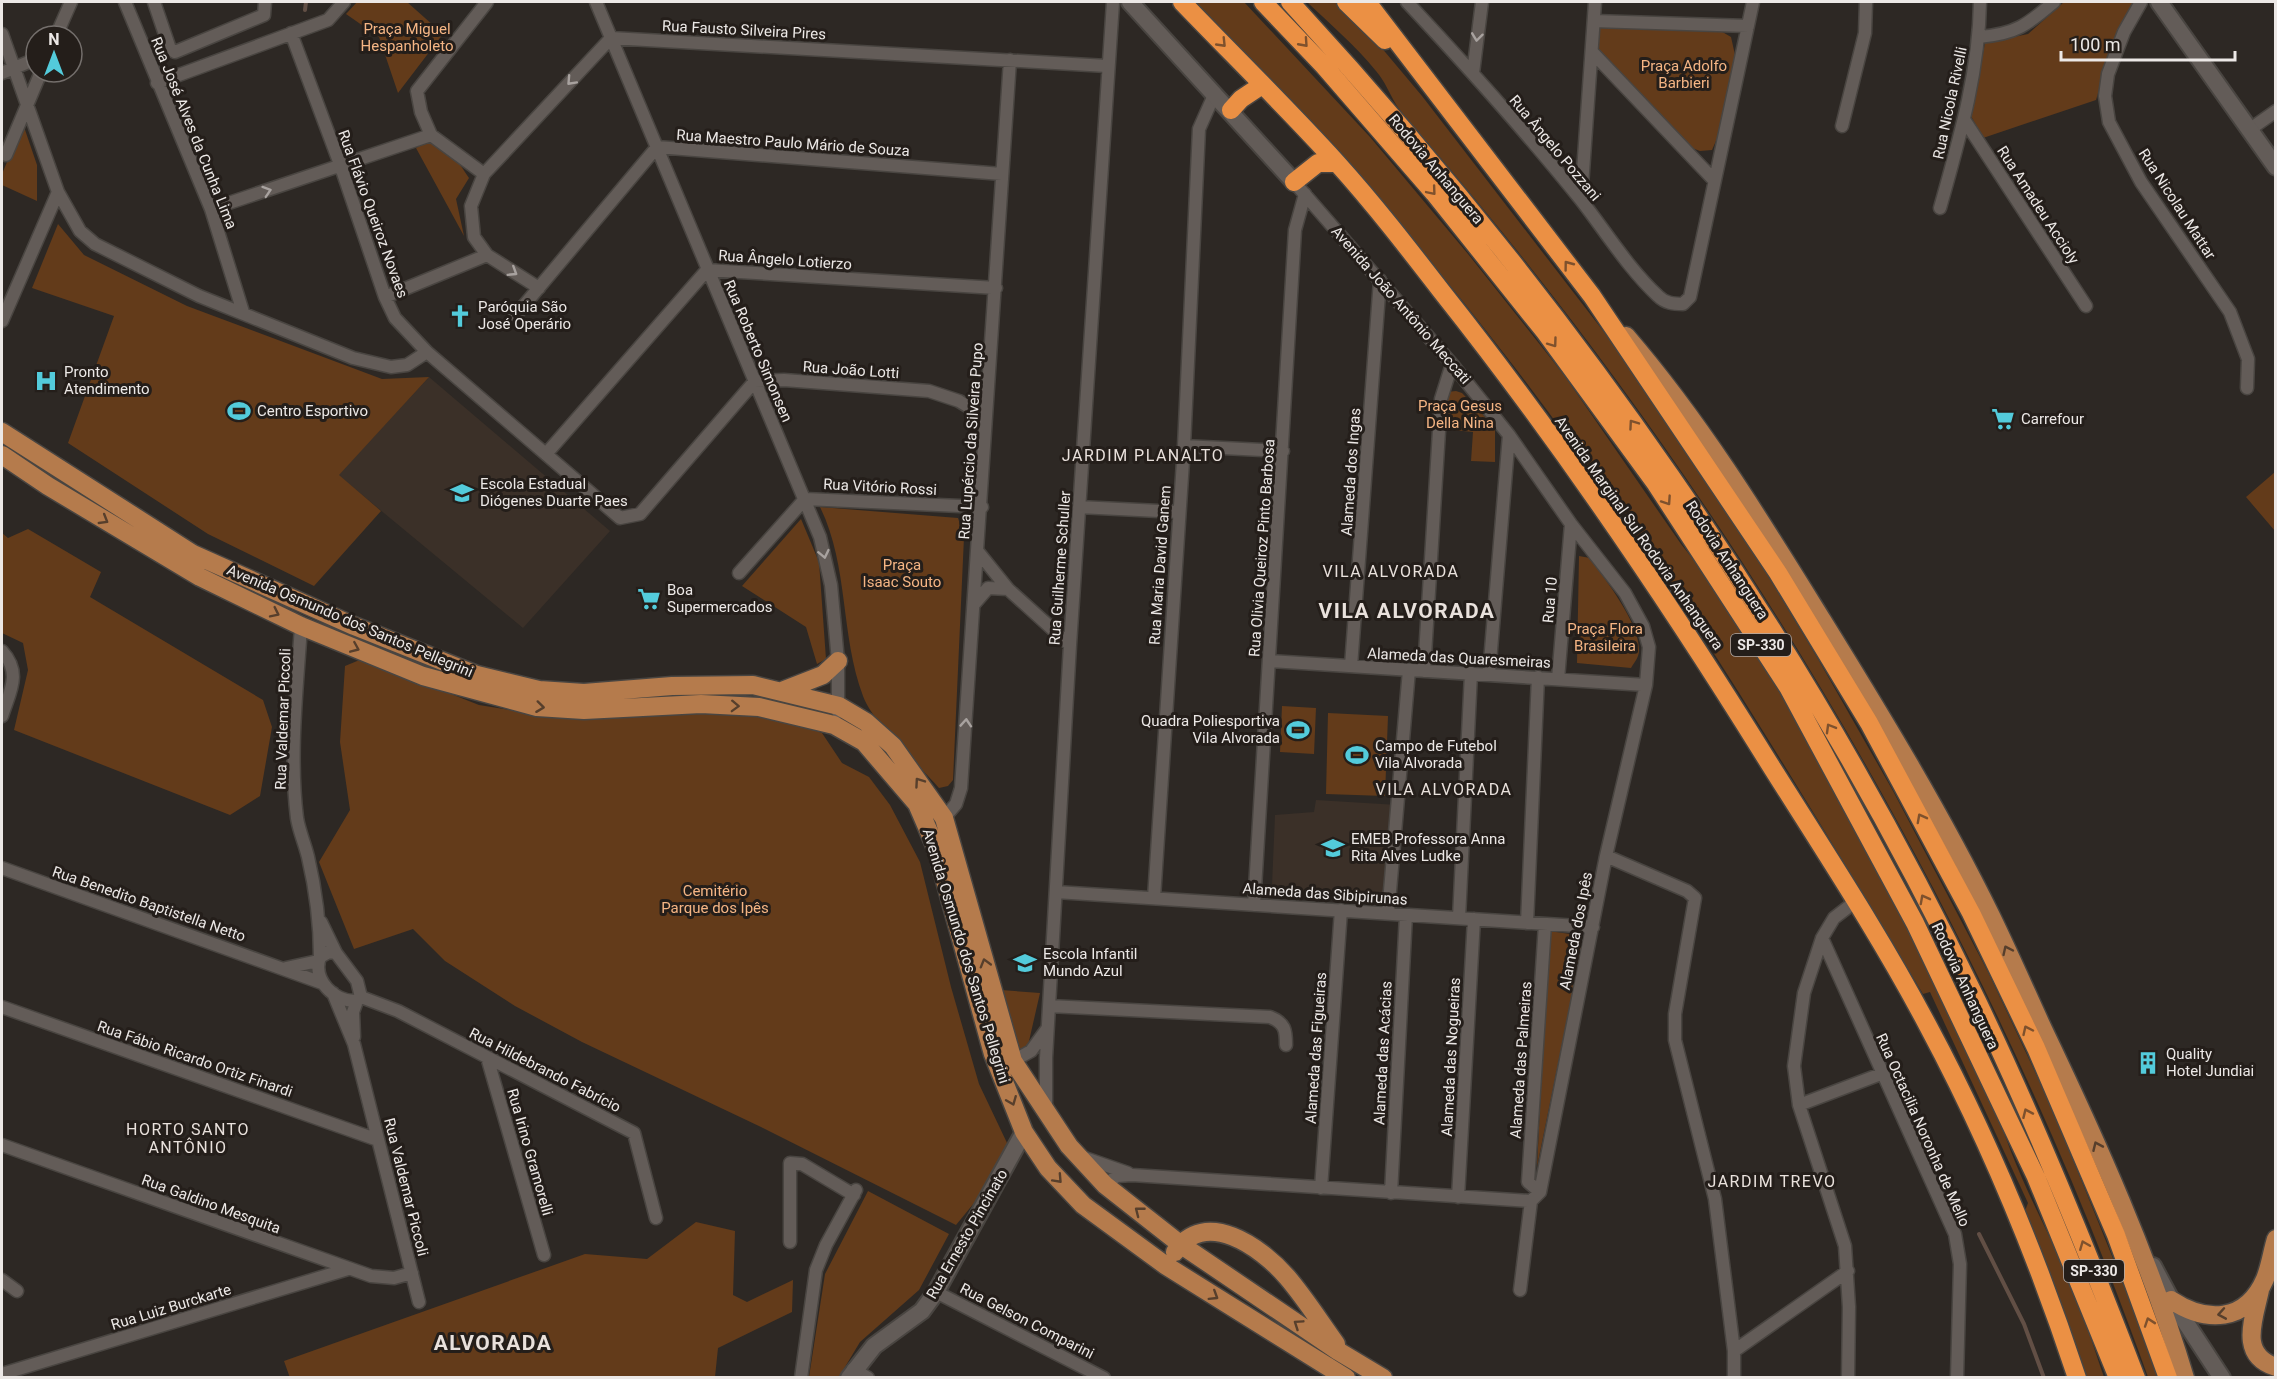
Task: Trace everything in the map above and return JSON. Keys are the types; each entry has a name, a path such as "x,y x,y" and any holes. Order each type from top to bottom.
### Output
{"highway":[{"name":"Avenida Marginal Sul Rodovia Anhanguera","path":"1182,2 1337,163 1488,349 1601,504 1704,659 1856,901 1931,1030 2032,1251 2077,1377"},
{"name":"Rodovia Anhanguera","path":"1263,2 1324,66 1427,185 1545,332 1656,484 1788,687 1915,923 2036,1177 2118,1377"},
{"name":"Rodovia Anhanguera","path":"1290,2 1403,129 1557,319 1695,513 1803,681 1870,798 1976,1000 2051,1166 2136,1377"},
{"path":"1346,2 1390,45 1477,146"},
{"path":"1367,2 1592,296 1778,573 1910,798 2002,975 2036,1048 2116,1234 2168,1377"},
{"path":"1231,110 1241,99 1262,85"},
{"path":"1299,188 1318,164 1337,163"}],"main road":[{"name":"Avenida João Antônio Meccati","path":"1130,2 1231,110 1299,188"},
{"path":"2159,2 2276,167"},
{"path":"1592,296 1657,372 1704,438 1792,571 1893,737 1992,917 2119,1200 2163,1308 2185,1377"},
{"name":"Avenida Osmundo dos Santos Pellegrini","path":"2,432 193,554 452,666 495,681 539,690 584,693 753,685 839,706 870,725 893,746 944,818 1013,1061 1072,1150 1105,1185 1180,1244 1338,1351 1383,1377"},
{"name":"Avenida Osmundo dos Santos Pellegrini","path":"2,455 48,486 200,577 301,626 423,676 537,707 584,710 701,704 759,707 834,725 864,742 914,800 936,848 993,1054 1024,1132 1048,1168 1083,1205 1165,1265 1326,1372 1346,1377"},
{"path":"48,486 78,494 87,487"},
{"path":"301,626 306,613 324,612"},
{"path":"780,692 823,675 838,662"},
{"path":"914,800 927,813 944,818"},
{"path":"1024,1132 1034,1126 1072,1150"},
{"name":"Rua Ernesto Pincinato","path":"854,1376 874,1346 922,1311 936,1292 1024,1132"},
{"path":"1083,1205 1094,1192 1105,1185"},
{"path":"2119,1200 2171,1300 2222,1377"},
{"path":"1165,1265 1180,1244 1201,1232 1218,1232 1258,1251 1275,1264 1297,1288 1338,1351 1326,1372"},
{"path":"2276,1239 2260,1288 2250,1340 2258,1358 2276,1367"},
{"path":"2171,1300 2194,1314 2221,1316 2245,1305 2260,1288"}],"street":[{"path":"61,24 71,2"},
{"name":"Rua José Alves da Cunha Lima","path":"125,2 211,209 243,312"},
{"path":"154,2 170,49 175,52 264,15 265,2"},
{"path":"157,83 328,20 344,2"},
{"path":"484,174 431,135 421,112 417,90 487,2"},
{"name":"Rua Roberto Simonsen","path":"596,2 820,537 831,585 838,662 839,706 834,725"},
{"name":"Rua Guilherme Schuller","path":"1046,1114 1049,1006 1070,645 1113,2"},
{"name":"Rua Ângelo Pozzani","path":"1407,2 1473,73 1581,200 1636,273 1659,298 1670,303 1683,304 1690,297 1713,179"},
{"path":"1473,73 1482,2"},
{"path":"1581,200 1595,2"},
{"path":"1713,179 1753,2"},
{"path":"1842,126 1865,33 1866,2"},
{"name":"Rua Nicola Rivelli","path":"1940,208 1965,121 1979,37 1980,2"},
{"path":"1979,37 1998,35 2026,26 2054,2"},
{"name":"Rua Nicolau Mattar","path":"2141,2 2124,32 2108,74 2105,96 2109,122 2141,182 2230,312 2248,359 2247,388"},
{"path":"1594,21 1748,26"},
{"name":"Rua Flávio Queiroz Novaes","path":"291,33 341,167 385,297 395,318 428,352 608,510 626,519 640,514 755,381"},
{"path":"2,34 58,192 80,231 95,244 199,296 243,312 315,345 376,365 407,365 428,352"},
{"path":"539,288 487,255 474,237 471,218 472,200 484,174 611,38"},
{"name":"Rua Fausto Silveira Pires","path":"611,38 1107,66"},
{"path":"1592,52 1713,179"},
{"name":"Rua Lupércio da Silveira Pupo","path":"944,818 956,804 961,788 979,553 985,417 996,288 1010,60"},
{"path":"2,73 24,64"},
{"path":"6,155 36,84"},
{"name":"Rua Maria David Ganem","path":"1154,898 1184,446 1199,129 1215,93"},
{"path":"2249,130 2276,111"},
{"name":"Rua Amadeu Accioly","path":"1965,121 2086,306"},
{"path":"211,209 431,135"},
{"name":"Rua Maestro Paulo Mário de Souza","path":"515,316 657,147 1002,174"},
{"name":"Avenida João Antônio Meccati","path":"1299,188 1452,364 1509,435 1571,524 1625,593 1643,626 1650,647 1650,665"},
{"name":"Rua Olivia Queiroz Pinto Barbosa","path":"1254,905 1299,188"},
{"path":"2,321 58,192"},
{"path":"385,297 487,255"},
{"name":"Rua Ângelo Lotierzo","path":"546,454 707,270 996,288"},
{"name":"Alameda dos Ingas","path":"1352,666 1380,280"},
{"path":"1424,670 1441,399 1452,364"},
{"name":"Rua João Lotti","path":"755,381 784,380 929,391 958,401 985,417"},
{"path":"1489,674 1509,435"},
{"path":"1184,446 1283,451"},
{"name":"Rua Vitório Rossi","path":"739,573 806,499 982,507"},
{"path":"1079,507 1179,512"},
{"name":"Rua 10","path":"1558,679 1571,524"},
{"path":"979,553 1008,590 1070,645"},
{"path":"975,604 982,592 988,588 1008,590"},
{"name":"Rua Valdemar Piccoli","path":"301,626 294,789 298,820 320,919 317,968 322,983"},
{"path":"2,651 13,664 13,683 2,716"},
{"name":"Alameda das Quaresmeiras","path":"1269,661 1646,685"},
{"name":"Alameda dos Ipês","path":"1520,1290 1536,1197 1606,856 1650,665"},
{"path":"1388,914 1409,670"},
{"path":"1460,918 1471,673"},
{"path":"1527,923 1539,677"},
{"path":"1606,856 1687,891 1695,898 1675,1014 1675,1040 1715,1199 1734,1351 1734,1377"},
{"name":"Rua Benedito Baptistella Netto","path":"2,868 286,968 322,983 333,993"},
{"name":"Alameda das Sibipirunas","path":"1056,892 1593,927"},
{"path":"1848,1377 1848,1271 1845,1246 1799,1105 1794,1066 1798,1022 1822,938 1834,918 1856,901"},
{"name":"Alameda das Figueiras","path":"1321,1188 1341,910"},
{"name":"Alameda das Acácias","path":"1391,1193 1406,915"},
{"name":"Rua Valdemar Piccoli","path":"320,919 336,953 357,981 359,999 353,1012 354,1044"},
{"name":"Alameda das Nogueiras","path":"1458,1197 1474,919"},
{"name":"Alameda das Palmeiras","path":"1536,1197 1528,1182 1545,924"},
{"name":"Rua Octacilia Noronha de Mello","path":"1822,938 1881,1074 1955,1234 1960,1263 1957,1377"},
{"path":"286,968 319,959 329,952 336,953"},
{"name":"Rua Valdemar Piccoli","path":"333,993 354,1044 419,1302"},
{"name":"Rua Hildebrando Fabrício","path":"333,993 348,1002 359,999 398,1011 634,1133 656,1218"},
{"path":"1049,1006 1270,1017 1280,1022 1286,1030 1286,1045"},
{"name":"Rua Fábio Ricardo Ortiz Finardi","path":"2,1007 378,1140"},
{"path":"1013,1061 1031,1051 1048,1028"},
{"name":"Rua Irino Gramorelli","path":"488,1057 544,1255"},
{"path":"1799,1105 1881,1074"},
{"name":"Rua Galdino Mesquita","path":"2,1145 348,1269 384,1278 412,1273"},
{"path":"1072,1150 1132,1175"},
{"path":"790,1242 790,1163 802,1164 855,1192 826,1245 816,1270 801,1377"},
{"path":"1105,1185 1117,1176 1132,1175 1458,1197 1536,1197"},
{"name":"Rua Luiz Burckarte","path":"2,1374 348,1269"},
{"path":"1734,1351 1848,1271"},
{"path":"2,1280 17,1291"},
{"name":"Rua Gelson Comparini","path":"936,1292 1104,1377"}],"shaded area":[{"name":"Escola Estadual Diógenes Duarte Paes","path":"429,377 610,531 523,628 338,475"},
{"name":"EMEB Professora Anna Rita Alves Ludke","path":"1316,800 1398,805 1384,892 1376,896 1279,894 1272,885 1275,815 1314,812"}],"green space":[{"name":"Praça Miguel Hespanholeto","path":"357,2 407,2 443,34 398,93 379,37 346,14"},
{"path":"1195,2 1244,2 1370,137 1468,254 1564,375 1681,544 1718,591 1814,746 1993,1095 2014,1160 2069,1279 2104,1377 2084,1377 2025,1211 2028,1203 1930,992 1923,994 1824,830 1670,586 1560,428 1466,305 1353,172"},
{"path":"1307,2 1338,2 1365,28 1422,96 1624,358 1756,556 1893,791 1989,974 2052,1108 2161,1377 2148,1377 2085,1213 2014,1052 1936,893 1850,738 1758,587 1659,440 1555,298 1402,113 1376,71"},
{"path":"2064,2 2135,2 2115,36 2096,100 1983,138 1971,116 1985,43 2028,34"},
{"name":"Praça Adolfo Barbieri","path":"1596,28 1719,30 1731,37 1735,55 1722,127 1712,150 1700,151 1692,148 1595,51"},
{"path":"23,124 37,165 37,201 2,185 2,174"},
{"path":"424,143 438,146 451,154 469,178 456,199 464,236 416,148"},
{"name":"Centro Esportivo","path":"58,224 84,255 187,306 382,379 429,377 339,475 381,511 314,586 208,534 68,443 114,316 32,288"},
{"name":"Praça Gesus Della Nina","path":"1447,392 1462,393 1495,427 1495,462 1471,461 1473,432 1443,429"},
{"path":"2275,472 2275,531 2246,497"},
{"name":"Praça Isaac Souto","path":"820,507 958,518 964,537 953,780 948,786 939,788 876,718 863,696 851,649 836,553"},
{"name":"Praça Isaac Souto","path":"801,519 819,562 826,659 817,664 806,627 742,586"},
{"path":"28,529 101,572 90,597 263,700 272,727 260,796 230,815 14,730 28,670 23,643 2,633 2,533 8,538"},
{"name":"Praça Flora Brasileira","path":"1579,556 1590,558 1628,615 1638,640 1639,651 1631,668 1577,663"},
{"name":"Cemitério Parque dos Ipês","path":"362,659 479,705 534,714 752,713 796,723 822,733 842,763 869,777 890,805 920,862 951,987 979,1084 1008,1145 988,1186 956,1225 761,1127 582,1042 515,1006 445,961 413,929 354,949 319,862 350,810 340,742 345,666"},
{"name":"Quadra Poliesportiva Vila Alvorada","path":"1282,706 1316,708 1314,754 1280,752"},
{"name":"Campo de Futebol Vila Alvorada","path":"1328,713 1388,716 1385,796 1326,794"},
{"path":"1549,931 1584,936 1537,1167"},
{"path":"1001,990 1040,993 1024,1063"},
{"path":"868,1191 949,1234 919,1290 860,1342 839,1377 809,1377 825,1274"},
{"path":"696,1222 735,1231 733,1295 747,1302 793,1280 792,1312 718,1348 715,1377 290,1378 284,1361 585,1254 647,1259"}],"waterway":[{"path":"305,10 306,2"},
{"path":"1979,1234 2024,1324 2044,1378"}],"place":[{"name":"Paróquia São José Operário","path":"460,316"},
{"name":"Pronto Atendimento","path":"46,381"},
{"name":"Centro Esportivo","path":"239,411"},
{"name":"Carrefour","path":"2003,419"},
{"name":"Escola Estadual Diógenes Duarte Paes","path":"462,493"},
{"name":"Boa Supermercados","path":"649,599"},
{"name":"Quadra Poliesportiva Vila Alvorada","path":"1298,730"},
{"name":"Campo de Futebol Vila Alvorada","path":"1357,755"},
{"name":"EMEB Professora Anna Rita Alves Ludke","path":"1333,848"},
{"name":"Escola Infantil Mundo Azul","path":"1025,963"},
{"name":"Quality Hotel Jundiai","path":"2148,1063"}],"district":[{"name":"JARDIM PLANALTO","path":"1143,455"},
{"name":"VILA ALVORADA","path":"1391,571"},
{"name":"VILA ALVORADA","path":"1407,611"},
{"name":"VILA ALVORADA","path":"1444,789"},
{"name":"HORTO SANTO ANTÔNIO","path":"188,1138"},
{"name":"JARDIM TREVO","path":"1772,1181"},
{"name":"ALVORADA","path":"493,1343"}]}
